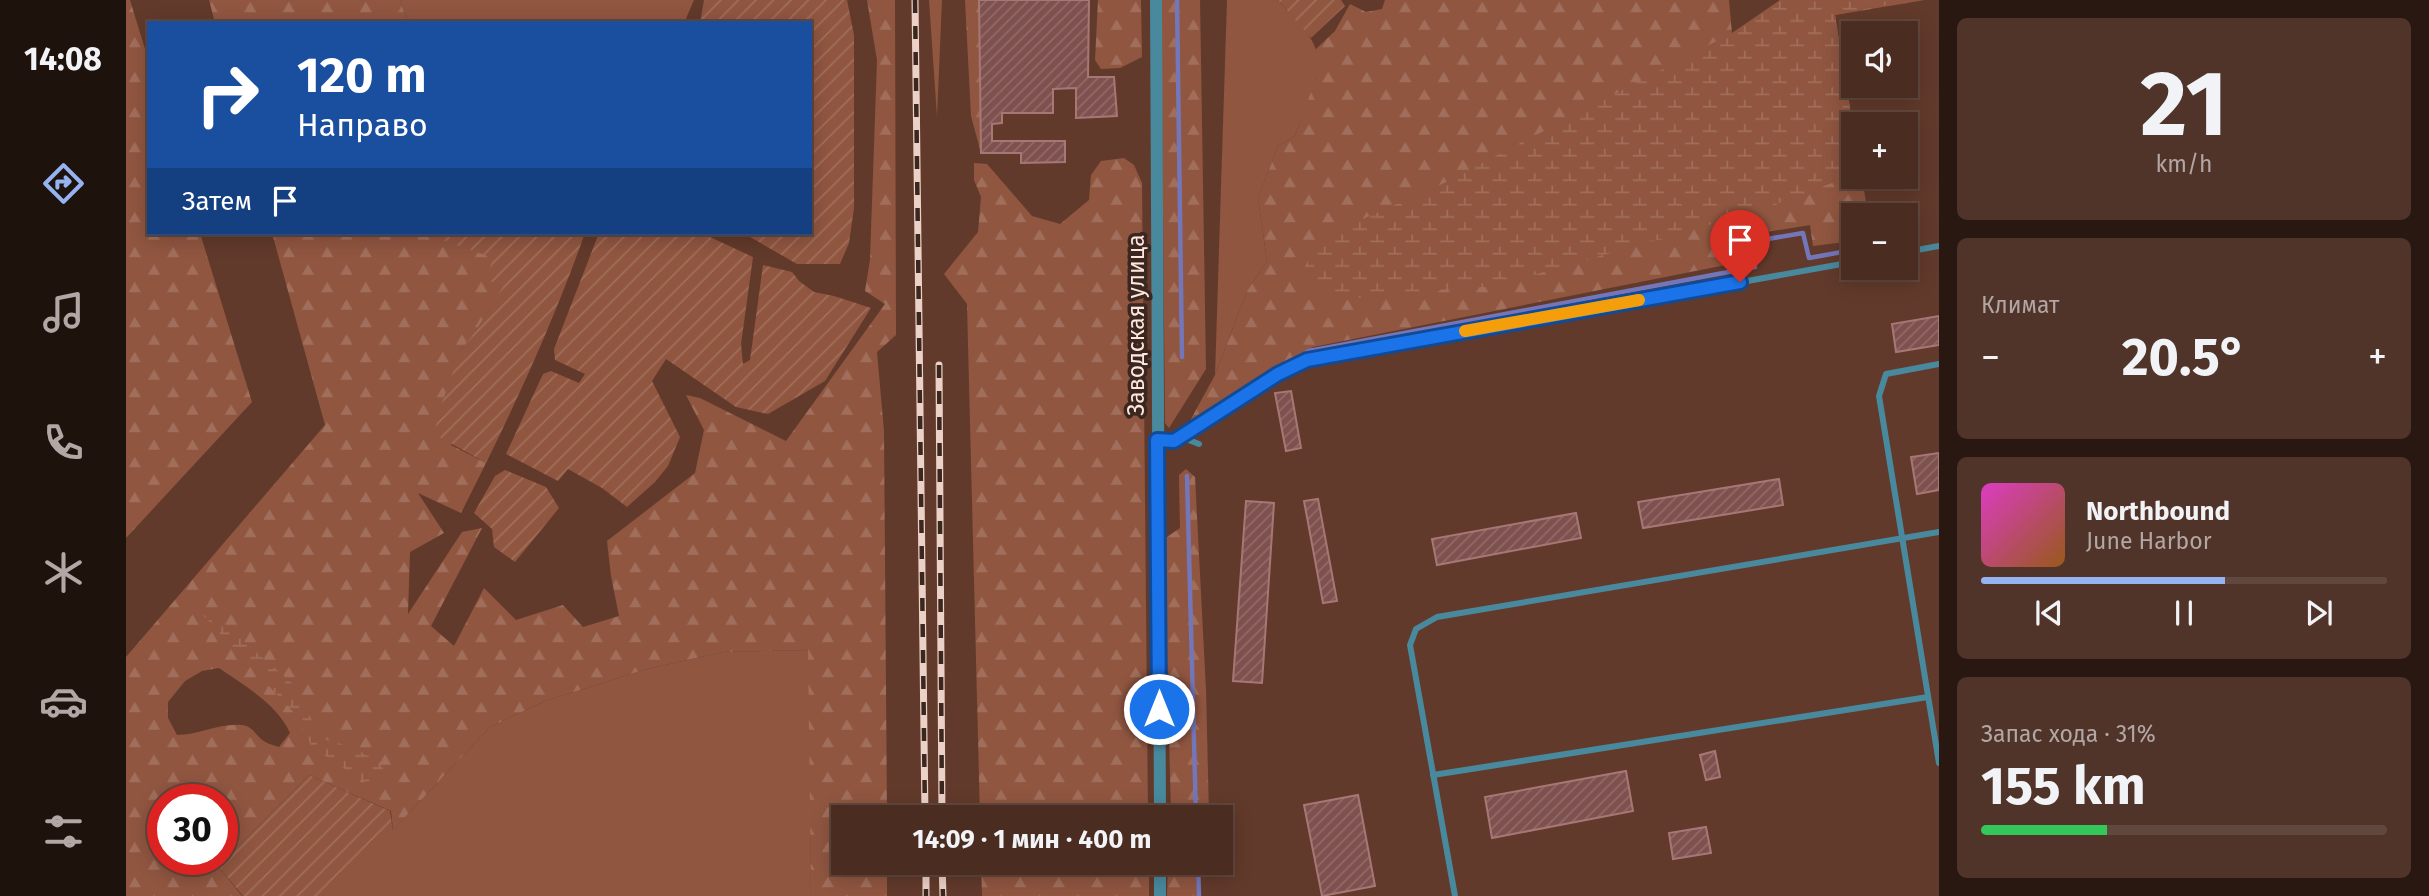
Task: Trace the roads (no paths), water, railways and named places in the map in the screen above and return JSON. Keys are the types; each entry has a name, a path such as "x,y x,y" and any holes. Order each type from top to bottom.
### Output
{"street":[{"name":"Заводская улица","path":"1156,0 1160,805"},
{"path":"1160,875 1160,896"}],"lane":[{"path":"1918,250 1939,246"},
{"path":"1157,440 1174,441 1278,374 1307,360 1841,264"},
{"path":"1939,364 1886,374 1879,396 1939,763"},
{"path":"1181,437 1199,444"},
{"path":"1455,896 1410,646 1416,629 1437,617 1939,532"},
{"path":"1433,775 1928,697"}],"waterway":[{"path":"1177,0 1182,357"},
{"path":"1281,369 1309,351 1755,267 1750,242 1803,233 1809,258 1841,252"},
{"path":"1187,476 1196,805"},
{"path":"1198,875 1199,896"}],"railway":[{"path":"915,0 925,805"},
{"path":"939,365 942,805"},
{"path":"926,875 926,896"},
{"path":"942,875 943,896"}]}
